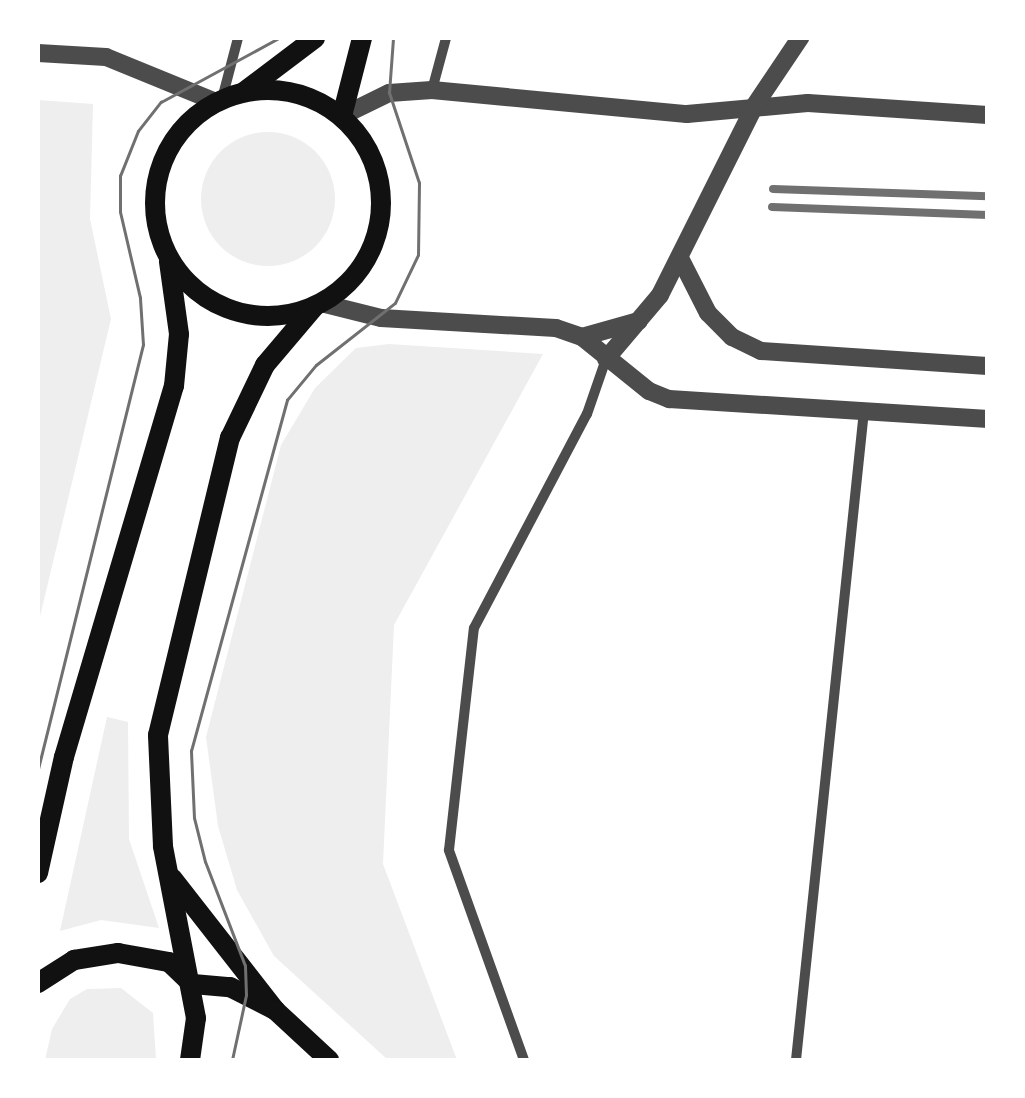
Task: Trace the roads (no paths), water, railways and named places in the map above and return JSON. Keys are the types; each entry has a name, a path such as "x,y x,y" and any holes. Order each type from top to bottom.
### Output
{"main road":[{"path":"244,92 315,38"},
{"path":"342,116 362,38"},
{"path":"38,873 42,824 174,386 179,334 168,255 155,203 160,170 176,137 219,100 244,92 296,93 342,116 377,169 381,218 364,264 318,305 265,366 230,438 158,734 169,874 193,984 196,1018 190,1060"},
{"path":"168,255 191,286 226,308 270,316 318,305"},
{"path":"169,874 275,1010 330,1060"},
{"path":"38,983 74,960 118,953 169,962 193,984 230,987 275,1010"}],"street":[{"path":"38,53 106,57 219,100 238,38"},
{"path":"432,90 446,38"},
{"path":"524,1060 450,850 474,628 587,414 606,359 639,321 680,260 755,104 800,38"},
{"path":"342,116 389,94 432,90 687,114 755,104 988,116"},
{"path":"680,260 708,312 732,337 760,351 988,366"},
{"path":"318,305 380,318 556,328 582,337 606,359 669,399 988,419"},
{"path":"582,337 639,321"},
{"path":"796,1060 864,411"}],"tram line":[{"path":"38,769 143,345 140,298 120,212 120,176 138,131 161,102 279,38"},
{"path":"232,1060 246,995 245,966 205,862 194,818 191,751 287,400 316,365 395,303 418,255 419,183 389,93 393,38"}],"railway":[{"path":"773,189 988,196"},
{"path":"772,207 988,215"}]}
